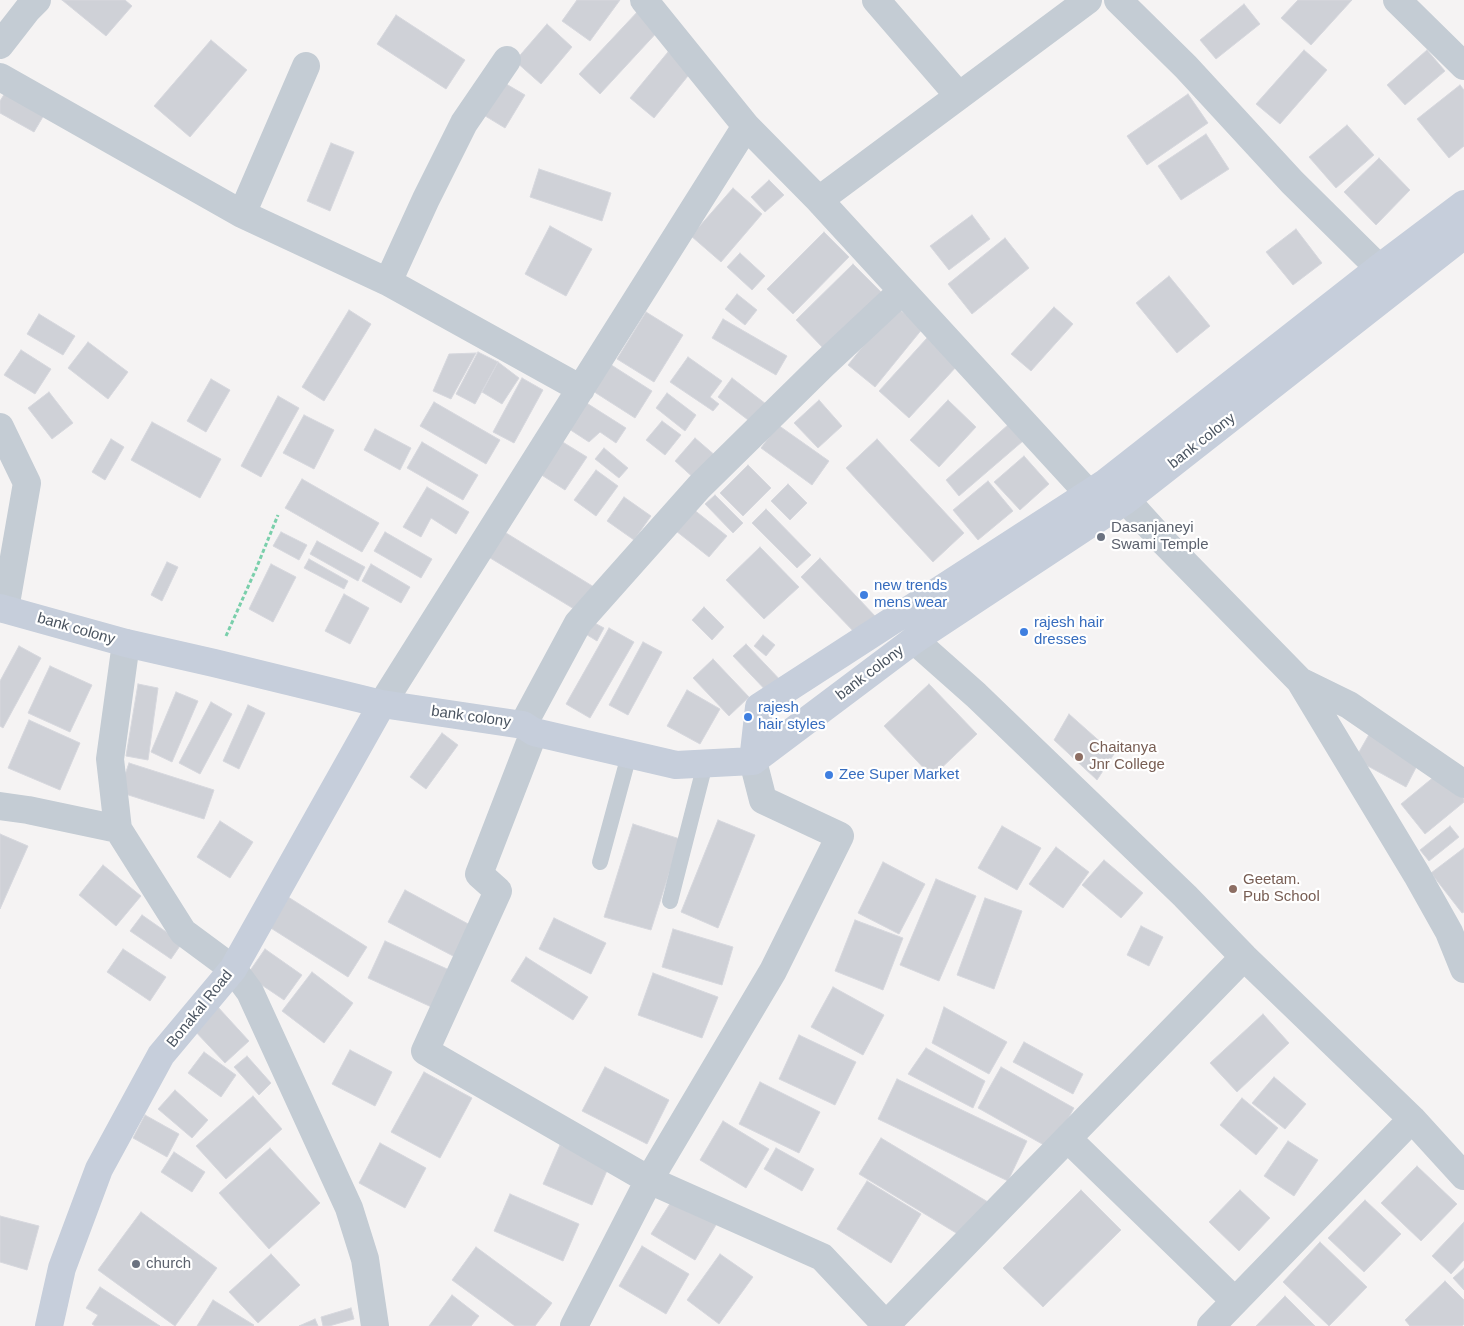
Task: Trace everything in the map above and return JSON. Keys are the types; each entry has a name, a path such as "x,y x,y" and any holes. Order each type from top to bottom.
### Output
{"main road":[{"path":"753,761 760,707 1106,503 1379,268 1464,204"},
{"name":"bank colony","path":"3,608 126,643 382,704 529,728 629,755 676,765 753,761 914,640 1106,503 1464,235"},
{"name":"Bonakal Road","path":"49,1326 62,1268 98,1169 162,1055 233,969 382,704"}],"street":[{"path":"0,45 28,9 38,0"},
{"path":"644,0 746,126 819,200 902,291 1106,503 1165,544 1300,681 1417,875 1449,932 1464,969"},
{"path":"876,0 959,96"},
{"path":"819,200 1088,0"},
{"path":"1118,0 1186,67 1292,182 1379,268"},
{"path":"1397,0 1464,66"},
{"path":"388,282 426,199 464,124 507,60"},
{"path":"242,214 306,66"},
{"path":"0,77 242,214 388,282 581,390"},
{"path":"382,704 746,126"},
{"path":"902,291 823,365 699,487 578,623 529,728 480,874 498,891 425,1051 649,1180 822,1257 887,1326 1244,957"},
{"path":"0,427 27,483 3,608"},
{"path":"914,640 976,695 1086,799 1244,957 1412,1120 1464,1176"},
{"path":"126,643 110,759 118,829 183,932 233,969 250,992 349,1208 365,1259 375,1326"},
{"path":"1300,681 1349,705 1464,784"},
{"path":"574,1326 649,1180 774,971 840,836 763,800 753,761"},
{"path":"0,806 118,829"},
{"path":"1211,1326 1412,1120"},
{"path":"1068,1139 1235,1301"}],"lane":[{"path":"600,862 629,755"},
{"path":"670,901 705,764"}],"path":[{"path":"214,663 278,515"}],"building":[{"path":"62,0 125,0 132,6 106,36"},
{"path":"577,0 620,0 590,41 562,21"},
{"path":"1298,0 1352,0 1311,45 1281,18"},
{"path":"1244,4 1260,24 1216,59 1200,40"},
{"path":"640,9 661,28 600,94 579,74"},
{"path":"396,15 465,60 446,89 377,44"},
{"path":"547,24 572,47 541,84 515,61"},
{"path":"211,40 247,70 190,137 154,106"},
{"path":"1304,50 1327,70 1280,124 1256,104"},
{"path":"1427,50 1445,71 1405,105 1387,85"},
{"path":"668,52 692,71 654,118 630,98"},
{"path":"496,78 525,95 505,128 477,111"},
{"path":"1460,85 1464,90 1464,146 1449,158 1417,119"},
{"path":"5,93 44,115 34,132 0,113 0,101"},
{"path":"1188,94 1208,123 1147,165 1127,136"},
{"path":"1347,125 1374,155 1336,188 1309,157"},
{"path":"1206,134 1229,169 1181,200 1158,166"},
{"path":"331,143 354,152 330,211 307,201"},
{"path":"1379,158 1410,190 1376,225 1344,192"},
{"path":"539,169 611,193 602,221 530,197"},
{"path":"769,180 784,195 765,212 751,197"},
{"path":"733,188 762,214 721,262 691,236"},
{"path":"972,215 990,239 949,270 930,246"},
{"path":"550,226 592,249 566,296 525,274"},
{"path":"1296,229 1322,263 1293,285 1266,252"},
{"path":"824,232 849,257 793,314 767,289"},
{"path":"1005,238 1029,268 972,314 948,284"},
{"path":"740,253 765,276 752,290 727,267"},
{"path":"853,264 882,293 825,350 796,320"},
{"path":"1169,276 1210,326 1177,353 1136,303"},
{"path":"737,294 757,310 745,325 725,309"},
{"path":"895,306 923,328 875,387 848,365"},
{"path":"1054,307 1073,324 1031,371 1011,354"},
{"path":"349,310 371,324 324,401 302,387"},
{"path":"646,312 683,335 654,382 617,359"},
{"path":"39,314 75,336 63,355 27,334"},
{"path":"723,319 787,356 776,375 712,338"},
{"path":"927,338 957,366 909,418 879,391"},
{"path":"88,342 128,372 108,399 68,368"},
{"path":"21,350 51,369 35,394 4,375"},
{"path":"478,352 498,362 475,404 456,394"},
{"path":"476,353 451,399 433,391 449,354"},
{"path":"688,357 722,381 710,397 719,404 713,411 670,382"},
{"path":"602,359 652,391 635,418 585,386"},
{"path":"498,362 519,378 502,404 482,392"},
{"path":"522,378 543,390 514,443 493,432"},
{"path":"732,378 766,404 752,423 718,397"},
{"path":"211,379 230,390 206,432 187,421"},
{"path":"49,392 73,423 52,439 28,408"},
{"path":"667,393 696,415 685,431 656,408"},
{"path":"278,396 299,408 261,477 241,466"},
{"path":"819,400 842,426 818,448 794,423"},
{"path":"948,400 976,427 939,467 910,440"},
{"path":"434,402 500,440 486,464 420,426"},
{"path":"585,402 626,428 616,443 600,432 589,442 569,429"},
{"path":"304,415 334,430 314,469 283,453"},
{"path":"662,421 681,435 665,455 646,440"},
{"path":"152,422 221,459 200,498 131,460"},
{"path":"1009,424 1023,441 959,496 946,480"},
{"path":"778,425 829,461 812,485 761,448"},
{"path":"375,429 411,448 400,470 364,450"},
{"path":"695,438 717,457 696,480 675,461"},
{"path":"111,439 124,447 105,480 92,472"},
{"path":"877,439 964,533 933,562 846,468"},
{"path":"561,441 587,457 565,490 540,474"},
{"path":"422,442 478,475 463,500 407,468"},
{"path":"604,448 628,468 619,478 595,459"},
{"path":"1024,456 1049,484 1020,510 994,482"},
{"path":"748,465 771,488 743,516 720,493"},
{"path":"596,470 618,486 596,516 574,500"},
{"path":"302,479 379,523 362,552 285,508"},
{"path":"988,481 1013,511 978,540 953,510"},
{"path":"788,484 807,503 790,520 771,501"},
{"path":"427,487 469,512 456,534 431,518 421,537 403,527"},
{"path":"715,495 743,523 733,533 705,504"},
{"path":"624,497 651,516 634,540 607,521"},
{"path":"693,509 727,536 709,557 676,531"},
{"path":"766,509 811,555 797,568 752,523"},
{"path":"498,528 594,587 579,612 482,553"},
{"path":"281,532 307,545 299,560 273,546"},
{"path":"385,532 432,559 421,578 374,551"},
{"path":"317,541 365,567 358,581 310,554"},
{"path":"760,547 799,587 764,619 726,580"},
{"path":"820,558 876,617 857,635 801,577"},
{"path":"309,559 348,581 344,589 304,568"},
{"path":"167,562 178,567 162,601 151,595"},
{"path":"271,564 296,577 273,622 249,609"},
{"path":"371,564 410,587 401,603 362,581"},
{"path":"344,594 369,608 350,644 325,631"},
{"path":"704,607 724,627 712,640 692,620"},
{"path":"591,621 604,628 597,641 584,633"},
{"path":"609,628 634,642 590,718 566,704"},
{"path":"763,635 775,645 766,656 754,646"},
{"path":"643,642 662,652 628,715 609,705"},
{"path":"746,644 785,685 772,697 733,656"},
{"path":"19,646 41,658 3,728 0,726 0,681"},
{"path":"713,659 749,697 729,716 693,678"},
{"path":"50,666 92,685 70,732 28,713"},
{"path":"138,684 158,688 148,760 126,756"},
{"path":"929,684 977,734 932,777 884,726"},
{"path":"687,690 720,709 700,744 667,726"},
{"path":"176,692 198,701 172,762 151,752"},
{"path":"211,702 232,714 200,774 179,763"},
{"path":"248,705 265,713 239,769 223,761"},
{"name":"Chaitanya Jnr College","path":"1069,714 1114,754 1097,780 1054,740"},
{"path":"29,720 80,743 60,790 8,768"},
{"path":"1371,731 1421,758 1406,787 1355,759"},
{"path":"442,733 458,745 426,789 410,777"},
{"path":"129,763 214,790 204,819 119,792"},
{"path":"1441,771 1464,799 1464,802 1425,834 1401,804"},
{"path":"718,820 755,835 718,928 681,912"},
{"path":"220,821 253,842 230,878 197,857"},
{"path":"633,824 680,839 651,930 604,917"},
{"path":"1002,826 1041,848 1017,890 978,868"},
{"path":"1450,826 1459,837 1429,861 1420,850"},
{"path":"0,834 28,846 0,909"},
{"path":"1056,847 1089,872 1063,908 1029,884"},
{"path":"1464,848 1464,912 1462,913 1431,873"},
{"path":"1104,860 1143,893 1121,918 1082,885"},
{"path":"883,862 925,884 899,934 858,913"},
{"path":"103,865 141,896 116,926 79,895"},
{"path":"936,879 976,896 939,981 900,965"},
{"path":"405,890 472,926 455,957 388,922"},
{"path":"285,895 367,947 348,977 266,925"},
{"path":"985,898 1022,911 994,989 957,975"},
{"path":"142,915 182,943 171,959 130,931"},
{"path":"554,918 606,943 591,974 539,949"},
{"path":"855,920 903,938 883,990 835,971"},
{"path":"1141,926 1163,937 1149,966 1127,955"},
{"path":"673,929 733,947 722,985 662,967"},
{"path":"385,941 456,973 438,1010 368,978"},
{"path":"123,949 166,977 150,1001 107,972"},
{"path":"265,949 302,975 284,1000 247,975"},
{"path":"526,957 588,997 573,1020 511,981"},
{"path":"312,972 353,1003 324,1043 282,1011"},
{"path":"653,973 718,997 702,1038 638,1015"},
{"path":"833,987 884,1015 863,1055 811,1027"},
{"path":"217,1006 249,1041 225,1063 193,1029"},
{"path":"944,1007 1007,1042 989,1074 932,1043"},
{"path":"1263,1014 1289,1043 1237,1092 1210,1063"},
{"path":"799,1035 856,1062 835,1105 779,1079"},
{"path":"1024,1042 1083,1074 1073,1094 1013,1062"},
{"path":"926,1048 985,1081 973,1108 908,1074"},
{"path":"350,1050 392,1072 375,1106 332,1084"},
{"path":"204,1052 236,1075 221,1097 188,1073"},
{"path":"247,1056 271,1083 259,1095 234,1067"},
{"path":"605,1067 669,1100 647,1144 582,1111"},
{"path":"1001,1067 1074,1108 1051,1149 978,1108"},
{"path":"424,1072 472,1098 440,1158 391,1132"},
{"path":"1274,1077 1306,1104 1285,1129 1252,1103"},
{"path":"897,1079 1027,1141 1008,1181 878,1119"},
{"path":"760,1082 820,1112 799,1153 739,1124"},
{"path":"175,1090 208,1120 192,1138 158,1109"},
{"path":"253,1096 282,1129 226,1179 196,1146"},
{"path":"1242,1098 1278,1128 1256,1155 1220,1125"},
{"path":"145,1115 179,1134 167,1157 133,1138"},
{"path":"723,1121 769,1149 746,1188 700,1160"},
{"path":"881,1138 988,1202 966,1239 859,1174"},
{"path":"1288,1141 1318,1160 1294,1196 1264,1176"},
{"path":"380,1143 426,1168 405,1208 359,1183"},
{"path":"560,1145 609,1166 592,1205 543,1184"},
{"path":"270,1148 320,1203 269,1249 219,1193"},
{"path":"776,1148 814,1169 802,1191 764,1169"},
{"path":"174,1152 205,1172 192,1192 161,1172"},
{"path":"1417,1166 1457,1204 1421,1241 1381,1203"},
{"path":"867,1181 921,1214 891,1263 837,1229"},
{"path":"1081,1190 1121,1230 1043,1307 1003,1268"},
{"path":"1240,1190 1270,1218 1239,1251 1209,1222"},
{"path":"510,1194 579,1224 563,1261 494,1231"},
{"path":"676,1194 719,1220 695,1260 651,1234"},
{"path":"1365,1200 1401,1234 1364,1272 1328,1238"},
{"path":"141,1212 217,1268 175,1326 98,1270"},
{"path":"0,1216 39,1226 27,1270 0,1262"},
{"path":"1464,1222 1464,1260 1451,1274 1432,1256"},
{"path":"1320,1242 1367,1287 1329,1326 1283,1282"},
{"path":"642,1246 689,1274 666,1314 619,1286"},
{"path":"476,1247 552,1303 535,1326 515,1326 452,1280"},
{"path":"271,1254 300,1285 258,1323 229,1292"},
{"path":"720,1254 753,1277 719,1324 687,1300"},
{"path":"1464,1268 1464,1290 1453,1278"},
{"path":"1445,1281 1464,1300 1464,1324 1462,1326 1410,1326 1405,1320"},
{"path":"100,1287 160,1326 95,1326 92,1324 98,1315 86,1308"},
{"path":"452,1295 479,1316 471,1326 429,1326"},
{"path":"1285,1296 1315,1326 1256,1326"},
{"path":"213,1300 254,1325 197,1326"},
{"path":"351,1308 354,1319 323,1326 321,1317"},
{"path":"315,1319 318,1326 299,1326"}],"place":[{"name":"Dasanjaneyi Swami Temple","path":"1101,537"},
{"name":"new trends mens wear","path":"864,595"},
{"name":"rajesh hair dresses","path":"1024,632"},
{"name":"rajesh hair styles","path":"748,717"},
{"name":"Chaitanya Jnr College","path":"1079,757"},
{"name":"Zee Super Market","path":"829,775"},
{"name":"Geetam. Pub School","path":"1233,889"},
{"name":"church","path":"136,1264"}]}
